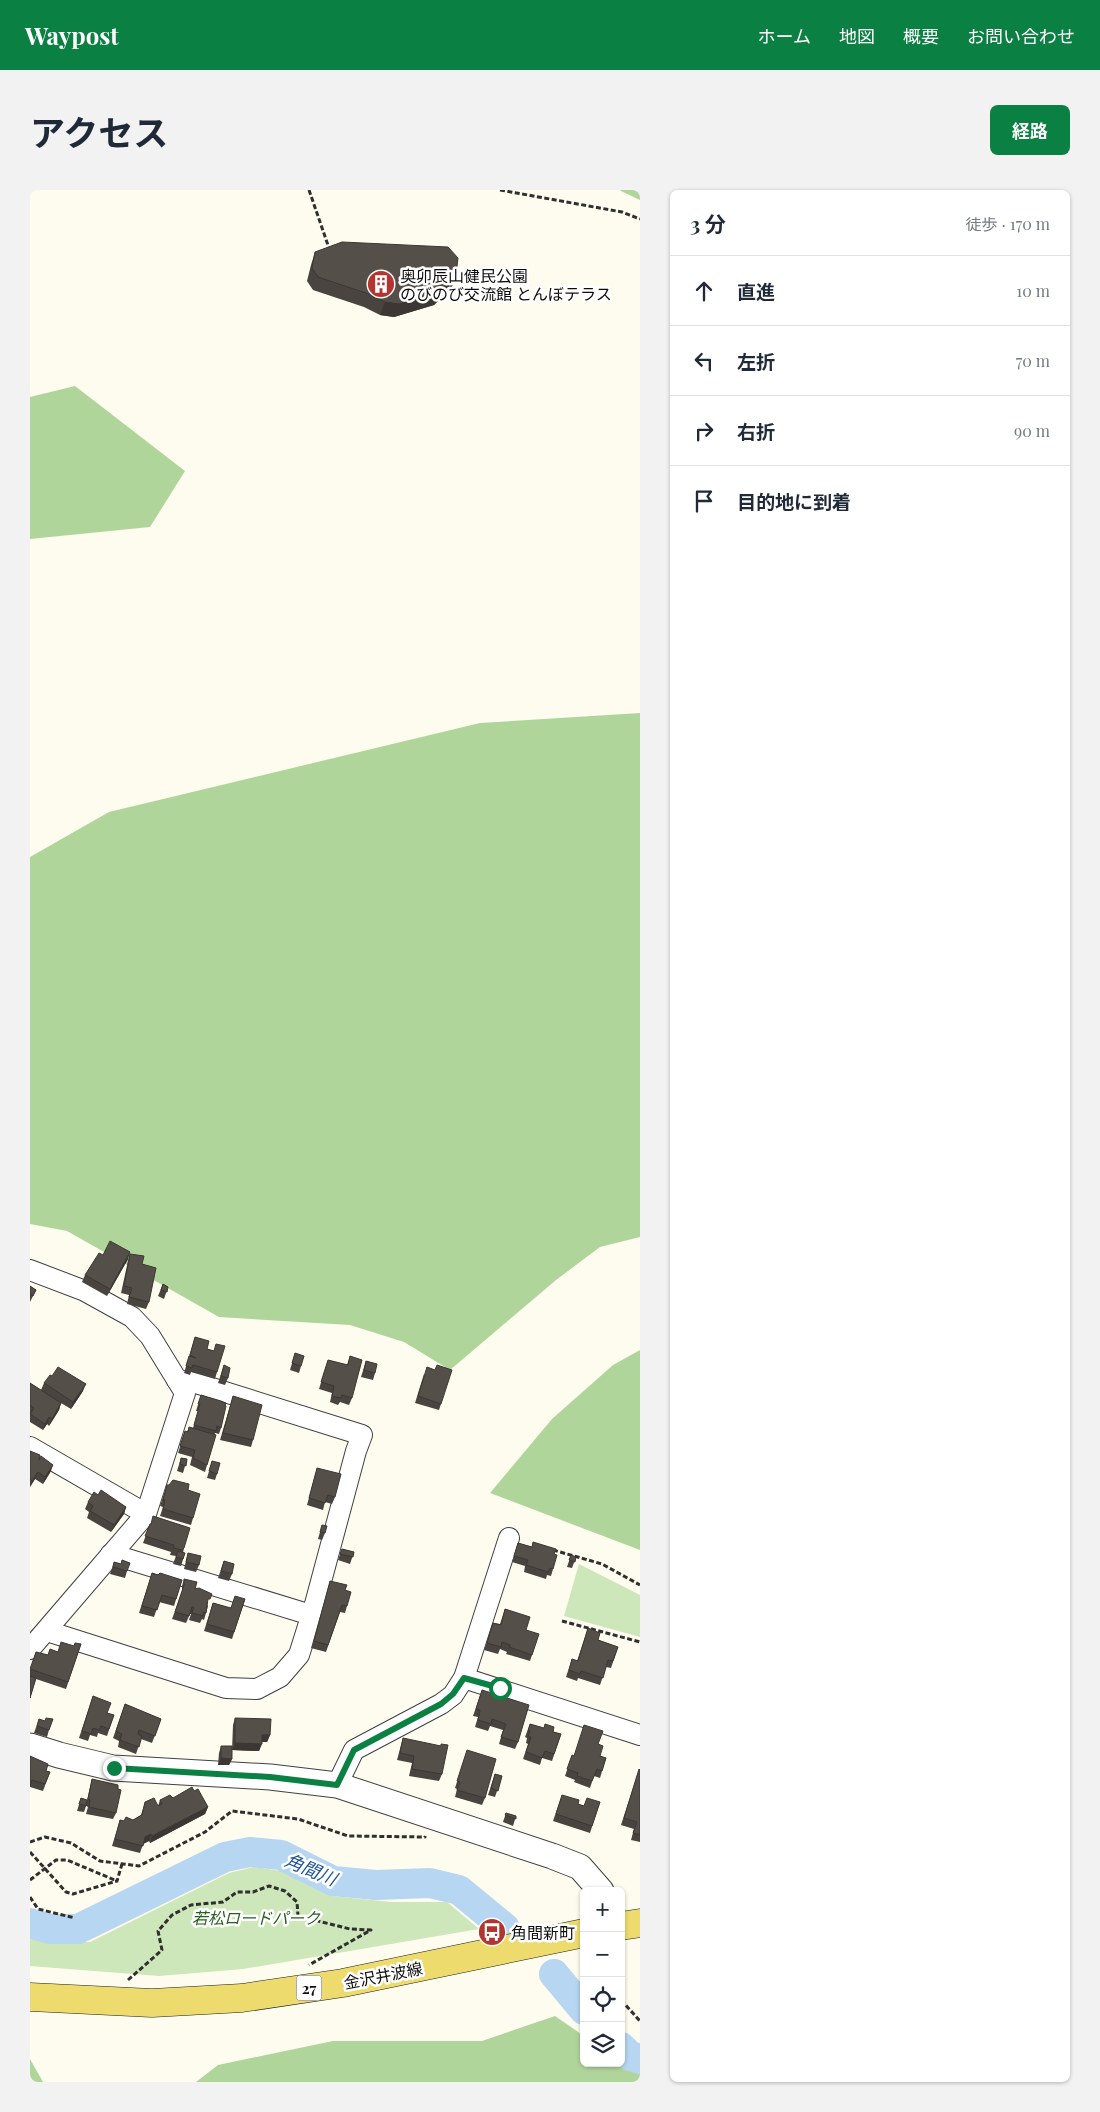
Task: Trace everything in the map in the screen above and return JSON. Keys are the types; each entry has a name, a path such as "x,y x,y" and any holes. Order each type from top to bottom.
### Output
{"main road":[{"path":"625,1925 640,1923"},
{"name":"金沢井波線","path":"30,1997 152,2003 242,1998 352,1981 580,1935"}],"street":[{"path":"30,1270 85,1290 132,1316 150,1336 185,1393 146,1514 30,1649"},
{"path":"47,1631 226,1688 257,1689 280,1677 299,1655 362,1435 196,1383 177,1380"},
{"path":"30,1447 146,1514"},
{"path":"337,1785 354,1750 441,1704 453,1694 464,1678 508,1538"},
{"path":"111,1554 312,1615"},
{"path":"464,1678 500,1688 640,1735"},
{"path":"30,1746 114,1768 270,1777 337,1785 552,1856 580,1867 598,1887"}],"path":[{"path":"309,190 332,257"},
{"path":"500,190 622,212 640,219"},
{"path":"546,1548 602,1564 640,1585"},
{"path":"562,1621 640,1642"},
{"path":"30,1842 45,1837 71,1843 100,1861 140,1866 205,1832 232,1811 298,1819 348,1836 425,1837 431,1816"},
{"path":"30,1852 66,1892 73,1894 117,1881"},
{"path":"30,1880 56,1860 67,1860 117,1881"},
{"path":"117,1881 122,1864"},
{"path":"128,1980 162,1950 158,1931 172,1915 191,1905 223,1902 237,1892 253,1892 269,1886 286,1891 297,1902 298,1916 350,1929 371,1930 307,1966"},
{"path":"30,1897 38,1909 75,1918"},
{"path":"625,2005 640,2022"}],"green space":[{"path":"640,190 640,200 621,191"},
{"path":"75,386 185,471 150,527 30,539 30,397"},
{"path":"640,713 640,1237 600,1247 556,1280 450,1370 404,1342 350,1325 219,1317 67,1231 30,1224 30,857 109,812 480,723"},
{"path":"640,1350 640,1550 490,1493 552,1419 613,1365"},
{"path":"579,1564 640,1595 640,1637 564,1616"},
{"name":"若松ロードパーク","path":"254,1867 282,1871 332,1896 391,1902 447,1902 479,1929 243,1969 159,1976 30,1966 30,1937 54,1943 90,1942 229,1873"},
{"path":"555,2016 580,2033 580,2067 625,2067 625,2064 631,2068 640,2070 640,2082 196,2082 218,2065 333,2041 482,2041"},
{"path":"30,2059 43,2082 30,2082"}],"building":[{"name":"奥卯辰山健民公園 のびのび交流館 とんぼテラス","path":"342,242 448,247 458,258 456,274 439,292 399,304 385,302 369,294 318,277 312,268 315,252"},
{"path":"110,1241 130,1252 110,1289 85,1275 99,1253 103,1255"},
{"path":"130,1254 144,1256 142,1264 156,1268 149,1302 129,1297 132,1288 124,1286"},
{"path":"163,1284 168,1287 167,1292 161,1290"},
{"path":"30,1286 36,1290 33,1296 30,1294"},
{"path":"195,1337 209,1341 207,1349 214,1351 216,1344 225,1346 217,1372 193,1365 192,1368 186,1366 189,1356 196,1358 190,1355"},
{"path":"295,1353 304,1356 301,1366 292,1363"},
{"path":"350,1356 362,1360 352,1398 342,1395 341,1398 332,1396 334,1386 321,1382 328,1360 348,1365"},
{"path":"366,1361 377,1364 375,1373 364,1370"},
{"path":"224,1365 230,1368 228,1378 221,1376"},
{"path":"437,1365 452,1370 441,1404 418,1396 427,1367 435,1370"},
{"path":"58,1367 86,1384 73,1402 44,1383"},
{"path":"30,1383 61,1403 52,1419 49,1417 45,1424 30,1414 34,1408 30,1405"},
{"path":"201,1395 226,1403 221,1428 217,1426 216,1431 194,1425"},
{"path":"233,1396 262,1405 253,1440 223,1433"},
{"path":"189,1427 216,1435 207,1465 193,1458 195,1450 180,1446 185,1431 188,1432"},
{"path":"30,1451 40,1455 39,1460 41,1456 53,1465 45,1477 38,1472 32,1481 30,1479"},
{"path":"181,1458 187,1459 186,1466 180,1464"},
{"path":"212,1461 220,1463 217,1474 209,1471"},
{"path":"317,1468 341,1474 335,1497 328,1495 325,1503 309,1498"},
{"path":"173,1480 189,1484 188,1490 200,1494 193,1518 163,1509 167,1485"},
{"path":"101,1490 126,1507 114,1525 90,1511 93,1506 88,1502 94,1492 98,1495"},
{"path":"153,1516 190,1528 182,1550 173,1548 174,1545 145,1536"},
{"path":"322,1525 327,1526 325,1533 320,1532"},
{"path":"533,1542 556,1549 554,1554 557,1555 553,1569 550,1568 548,1572 526,1565 528,1560 514,1556 518,1543 532,1547"},
{"path":"342,1549 354,1552 353,1557 340,1554"},
{"path":"178,1551 185,1553 183,1559 176,1557"},
{"path":"188,1553 201,1556 199,1565 186,1562"},
{"path":"571,1555 576,1557 575,1562 569,1560"},
{"path":"122,1560 130,1563 127,1571 113,1567 114,1562 121,1564"},
{"path":"224,1561 234,1564 232,1574 221,1571"},
{"path":"152,1573 158,1575 160,1573 182,1580 176,1599 162,1595 157,1610 142,1606"},
{"path":"184,1579 197,1582 195,1589 199,1588 212,1594 210,1599 208,1599 206,1613 204,1612 203,1616 192,1613 194,1607 192,1607 189,1616 175,1612 184,1585"},
{"path":"330,1581 347,1585 345,1590 351,1592 347,1606 342,1605 328,1645 314,1641"},
{"path":"235,1596 245,1599 234,1632 207,1624 213,1603 231,1608"},
{"path":"505,1609 530,1617 526,1630 539,1634 532,1655 509,1647 510,1645 502,1642 501,1647 487,1643 493,1623 501,1625"},
{"path":"588,1628 600,1633 598,1640 618,1647 613,1661 608,1660 603,1678 581,1671 580,1674 569,1670 572,1659 578,1661"},
{"path":"61,1642 74,1646 75,1643 81,1644 68,1682 30,1669 36,1652 48,1655 50,1649 58,1652"},
{"path":"30,1676 36,1678 30,1698"},
{"path":"482,1690 529,1705 518,1742 501,1737 506,1724 492,1719 491,1724 478,1720 480,1710 476,1709"},
{"path":"93,1696 111,1703 107,1713 114,1715 109,1729 101,1726 99,1730 93,1728 91,1734 82,1731"},
{"path":"125,1704 161,1719 155,1736 139,1730 138,1734 142,1736 139,1747 120,1740 122,1734 116,1731"},
{"path":"46,1718 53,1719 49,1730 37,1726 39,1719 45,1721"},
{"path":"235,1718 271,1719 270,1735 262,1735 262,1744 235,1743"},
{"path":"530,1724 544,1728 545,1724 554,1727 553,1732 561,1734 554,1754 545,1751 542,1758 526,1752 531,1737 528,1737"},
{"path":"584,1725 603,1731 598,1744 603,1746 600,1756 606,1758 602,1771 597,1769 592,1781 577,1776 578,1773 567,1769 572,1755 574,1756"},
{"path":"403,1738 441,1746 441,1744 448,1745 442,1774 412,1769 414,1756 400,1753"},
{"path":"221,1746 232,1746 232,1759 221,1758"},
{"path":"467,1750 496,1759 485,1798 457,1790 460,1782 457,1781"},
{"path":"30,1756 48,1764 46,1771 50,1772 45,1784 32,1780 30,1786"},
{"path":"639,1769 640,1835 633,1833 637,1822 624,1818"},
{"path":"495,1774 502,1776 498,1791 491,1788"},
{"path":"92,1779 118,1785 118,1789 121,1790 116,1813 89,1807 90,1800 88,1799"},
{"path":"192,1787 194,1791 198,1789 208,1807 152,1836 151,1834 145,1837 143,1846 115,1839 120,1820 124,1821 126,1817 133,1820 142,1815 145,1802 154,1798 158,1806 162,1804 160,1800 170,1795 173,1798"},
{"path":"562,1795 579,1800 578,1804 584,1806 587,1798 600,1802 592,1826 556,1814"},
{"path":"81,1798 87,1800 86,1806 79,1804"},
{"path":"506,1813 516,1816 516,1819 505,1815"}],"waterway":[{"name":"角間川","path":"30,1923 50,1929 78,1929 225,1857 250,1852 281,1855 333,1881 376,1885 430,1883 459,1890 505,1928"},
{"name":"角間川","path":"554,1974 580,2005"},
{"name":"角間川","path":"625,2051 630,2056 640,2059"}],"place":[{"name":"奥卯辰山健民公園 のびのび交流館 とんぼテラス","path":"381,284"},
{"name":"角間新町","path":"492,1932"}],"route":[{"path":"114,1768 270,1777 337,1785 354,1750 441,1704 453,1694 464,1678 500,1688"}]}
